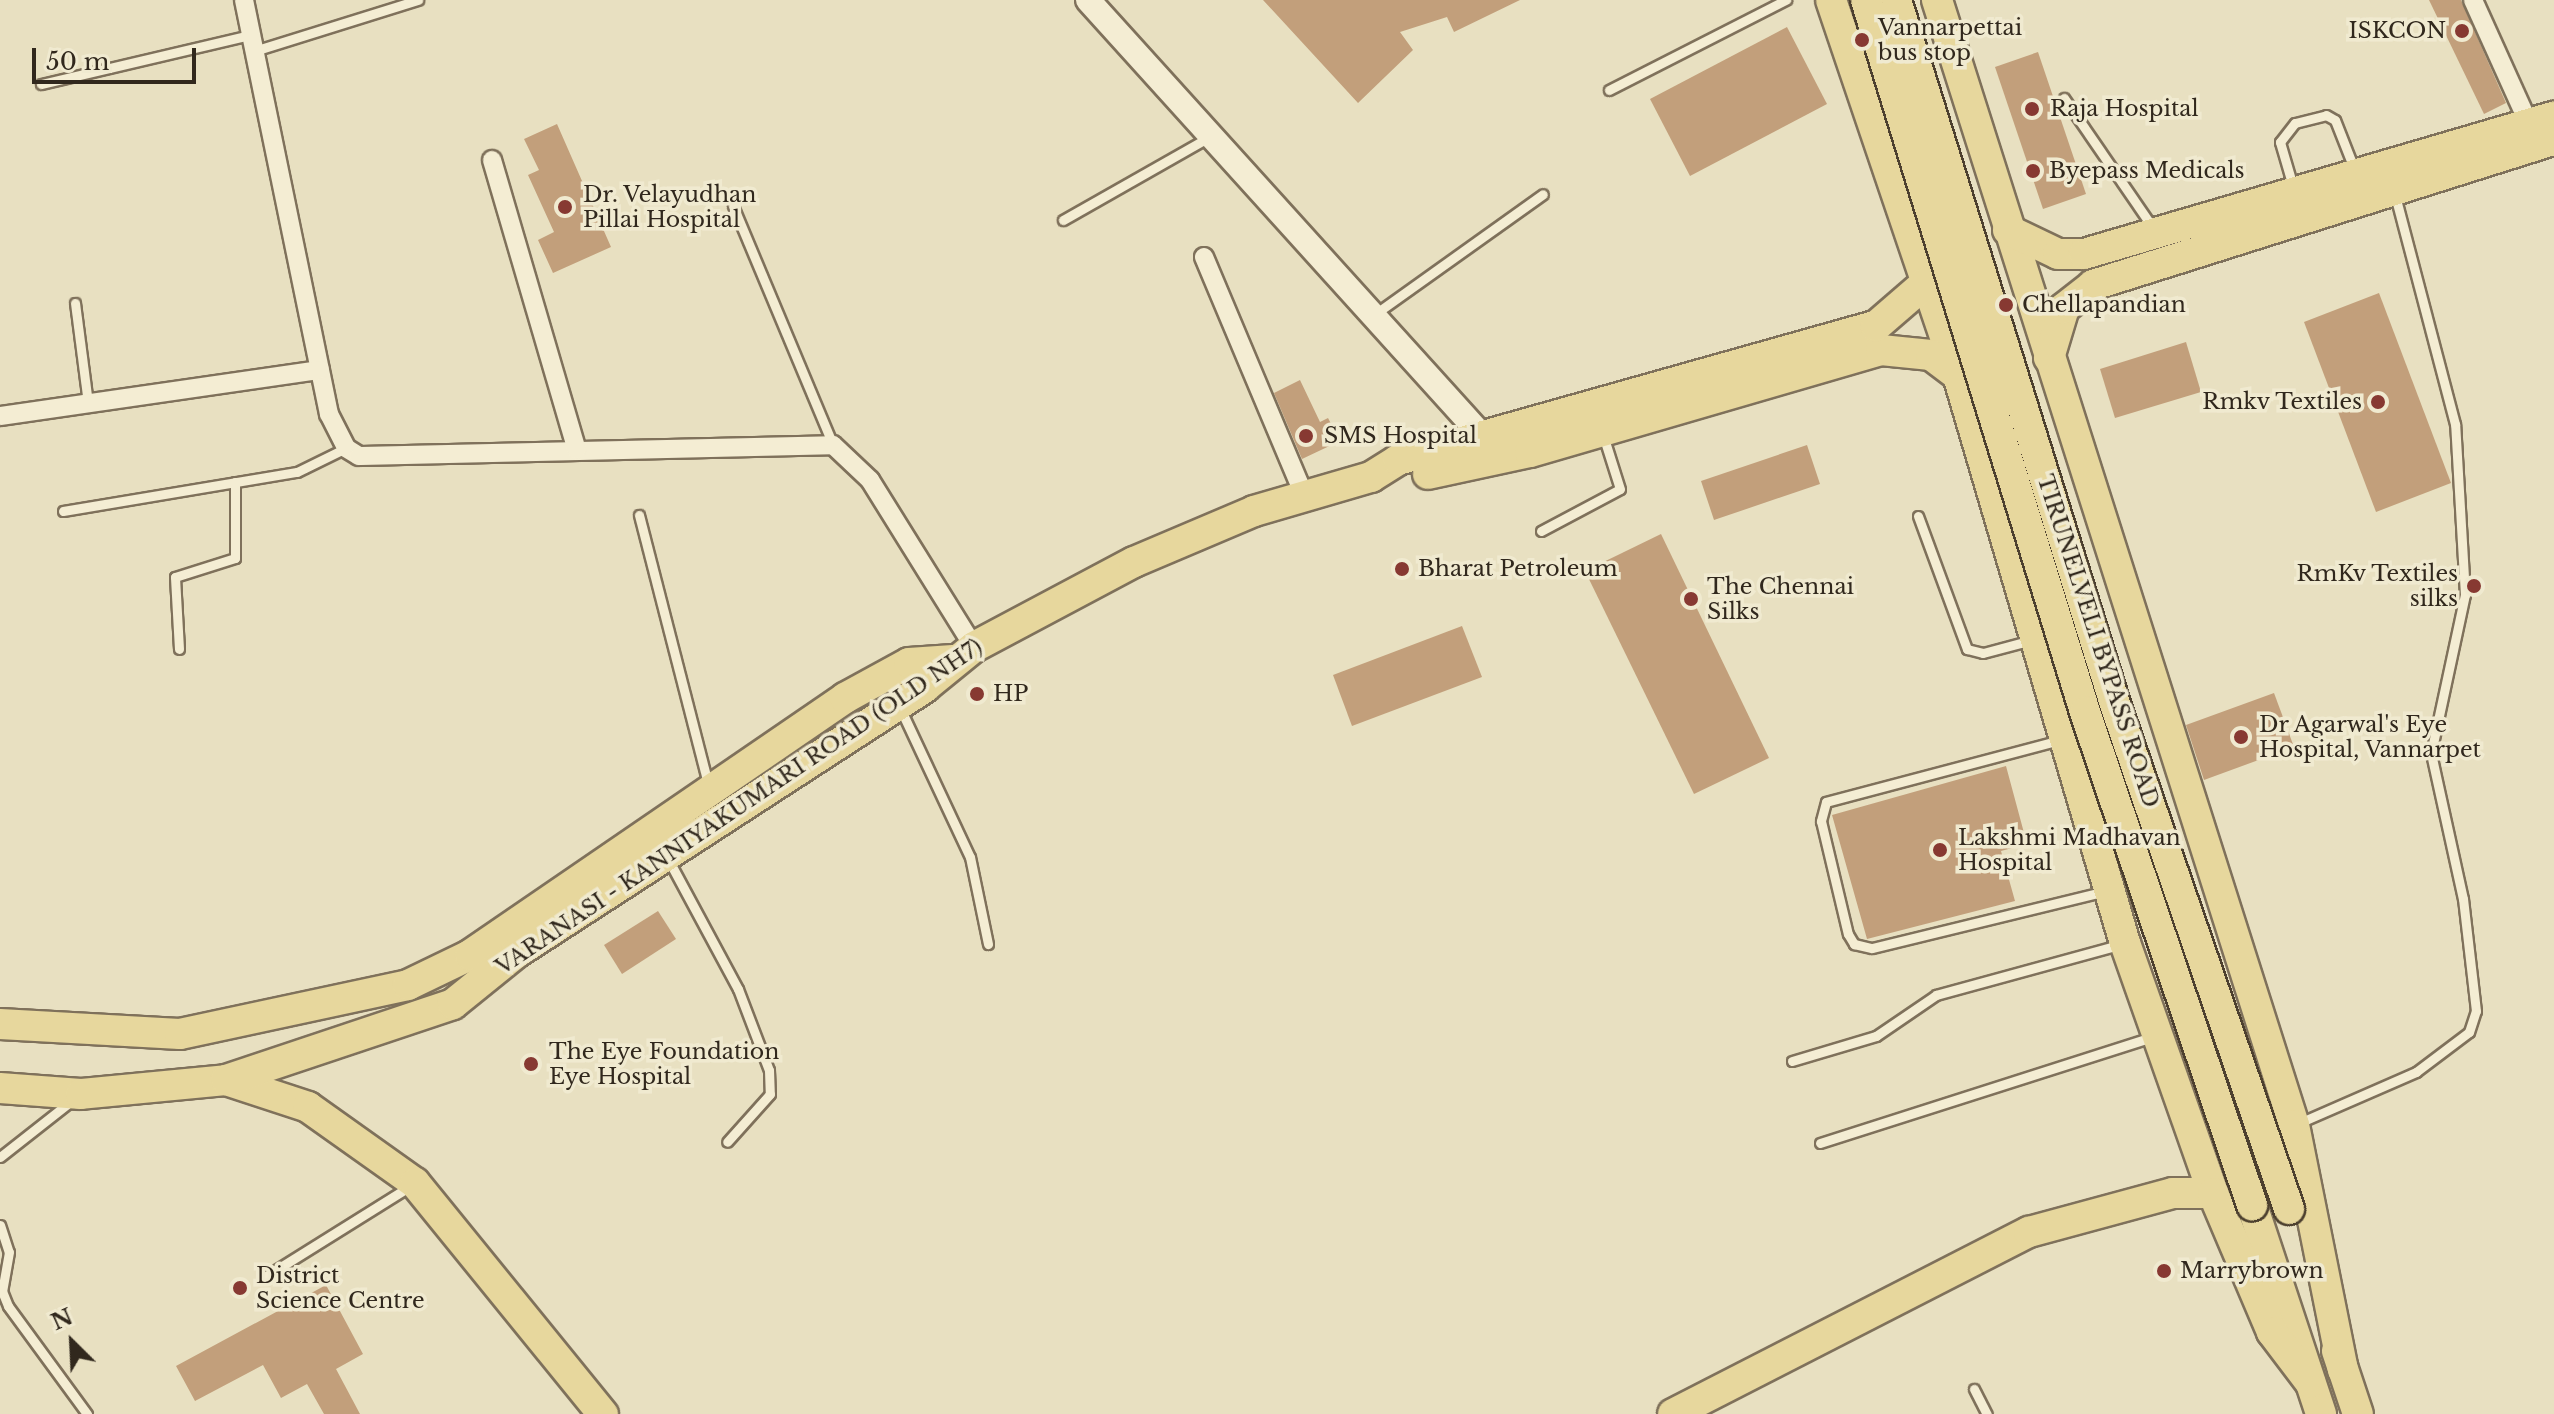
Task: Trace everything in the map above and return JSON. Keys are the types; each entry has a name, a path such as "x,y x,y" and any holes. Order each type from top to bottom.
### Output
{"main road":[{"path":"1831,0 1958,375 2108,891 2155,1036 2213,1193 2272,1332 2289,1364 2310,1382"},
{"name":"TIRUNELVELI BYPASS ROAD","path":"1866,0 2085,712 2321,1414"},
{"name":"TIRUNELVELI BYPASS ROAD","path":"1896,0 2116,707 2358,1414"},
{"path":"1937,0 2294,1125 2343,1370"},
{"path":"1876,134 1884,102 1914,91 1945,84 1969,107"},
{"path":"2008,230 2058,254 2158,234 2542,120"},
{"path":"2049,358 2064,308 2093,285 2393,188 2554,140"},
{"name":"VARANASI - KANNIYAKUMARI ROAD (OLD NH7)","path":"0,1088 81,1094 226,1080 453,1004 664,853 898,703 963,654 1134,562 1305,497 1371,477 1398,460 1485,439 1876,326 1927,282"},
{"name":"VARANASI - KANNIYAKUMARI ROAD (OLD NH7)","path":"1371,477 1401,479 1601,432 1881,350 1931,355 1958,375"},
{"path":"1988,478 2017,505 2062,491 2074,469 2075,442"},
{"name":"VARANASI - KANNIYAKUMARI ROAD (OLD NH7)","path":"0,1024 180,1034 408,985 470,955 845,698 909,663 963,654"},
{"path":"226,1080 308,1107 415,1183 603,1414"},
{"path":"1673,1414 2029,1232 2135,1199 2213,1193"}],"street":[{"path":"244,0 320,370 346,448 359,456 833,445 870,480 963,654"},
{"path":"1088,0 1485,439"},
{"path":"2473,0 2542,120"},
{"path":"492,160 577,450"},
{"path":"1204,257 1305,497"},
{"path":"0,416 320,370"}],"lane":[{"path":"41,84 252,43 418,0"},
{"path":"1609,90 1786,0"},
{"path":"2064,98 2158,234"},
{"path":"2295,193 2281,135 2314,117 2335,120 2356,175"},
{"path":"1063,220 1212,135"},
{"path":"2294,1125 2416,1072 2469,1032 2476,1011 2463,899 2431,753 2465,595 2455,424 2393,188"},
{"path":"1372,316 1543,194"},
{"path":"733,206 833,445"},
{"path":"75,303 88,403"},
{"path":"1541,531 1620,489 1601,432"},
{"path":"63,511 320,465 346,448"},
{"path":"179,649 175,577 235,558 235,482"},
{"path":"639,515 710,791"},
{"path":"1918,516 1967,649 1983,653 2036,640"},
{"path":"898,703 970,857 988,944"},
{"path":"2063,739 1826,802 1821,821 1848,934 1854,944 1872,948 2108,891"},
{"path":"664,853 738,989 769,1070 770,1094 727,1142"},
{"path":"1792,1061 1876,1036 1936,995 2125,943"},
{"path":"1820,1143 2155,1036"},
{"path":"0,1157 81,1094"},
{"path":"263,1278 415,1183"},
{"path":"0,1225 9,1252 2,1291 8,1306 87,1414"},
{"path":"1974,1389 1987,1414"}],"building":[{"path":"1263,0 1520,0 1454,32 1447,17 1400,32 1413,50 1358,103"},
{"name":"ISKCON","path":"2429,0 2461,0 2506,103 2484,114"},
{"path":"1787,27 1827,104 1690,176 1650,99"},
{"path":"2038,52 2086,194 2043,209 1995,67"},
{"path":"557,124 611,247 553,273 538,240 554,232 528,175 539,170 524,139"},
{"name":"Rmkv Textiles","path":"2379,293 2451,483 2376,512 2304,322"},
{"path":"2186,342 2201,392 2115,418 2100,369"},
{"path":"1300,380 1320,422 1328,418 1340,441 1302,459 1274,393"},
{"path":"1807,445 1820,484 1714,520 1701,481"},
{"path":"1661,534 1769,758 1694,794 1585,571"},
{"path":"1462,626 1482,677 1352,726 1333,675"},
{"path":"2274,693 2294,747 2204,780 2186,725"},
{"path":"2006,766 2027,844 2001,851 2015,901 1867,939 1832,815"},
{"path":"658,911 676,939 622,974 604,945"},
{"path":"326,1285 363,1354 336,1369 360,1414 324,1414 307,1384 281,1398 263,1365 195,1401 176,1366"}],"place":[{"name":"ISKCON","path":"2462,31"},
{"name":"Vannarpettai bus stop","path":"1862,40"},
{"name":"Raja Hospital","path":"2032,109"},
{"name":"Byepass Medicals","path":"2033,171"},
{"name":"Dr. Velayudhan Pillai Hospital","path":"565,207"},
{"name":"Chellapandian","path":"2006,305"},
{"name":"Rmkv Textiles","path":"2378,402"},
{"name":"SMS Hospital","path":"1306,436"},
{"name":"Bharat Petroleum","path":"1402,569"},
{"name":"RmKv Textiles silks","path":"2474,586"},
{"name":"The Chennai Silks","path":"1691,599"},
{"name":"HP","path":"977,694"},
{"name":"Dr Agarwal's Eye Hospital, Vannarpet","path":"2241,737"},
{"name":"Lakshmi Madhavan Hospital","path":"1940,850"},
{"name":"The Eye Foundation Eye Hospital","path":"531,1064"},
{"name":"Marrybrown","path":"2164,1271"},
{"name":"District Science Centre","path":"240,1288"}]}
